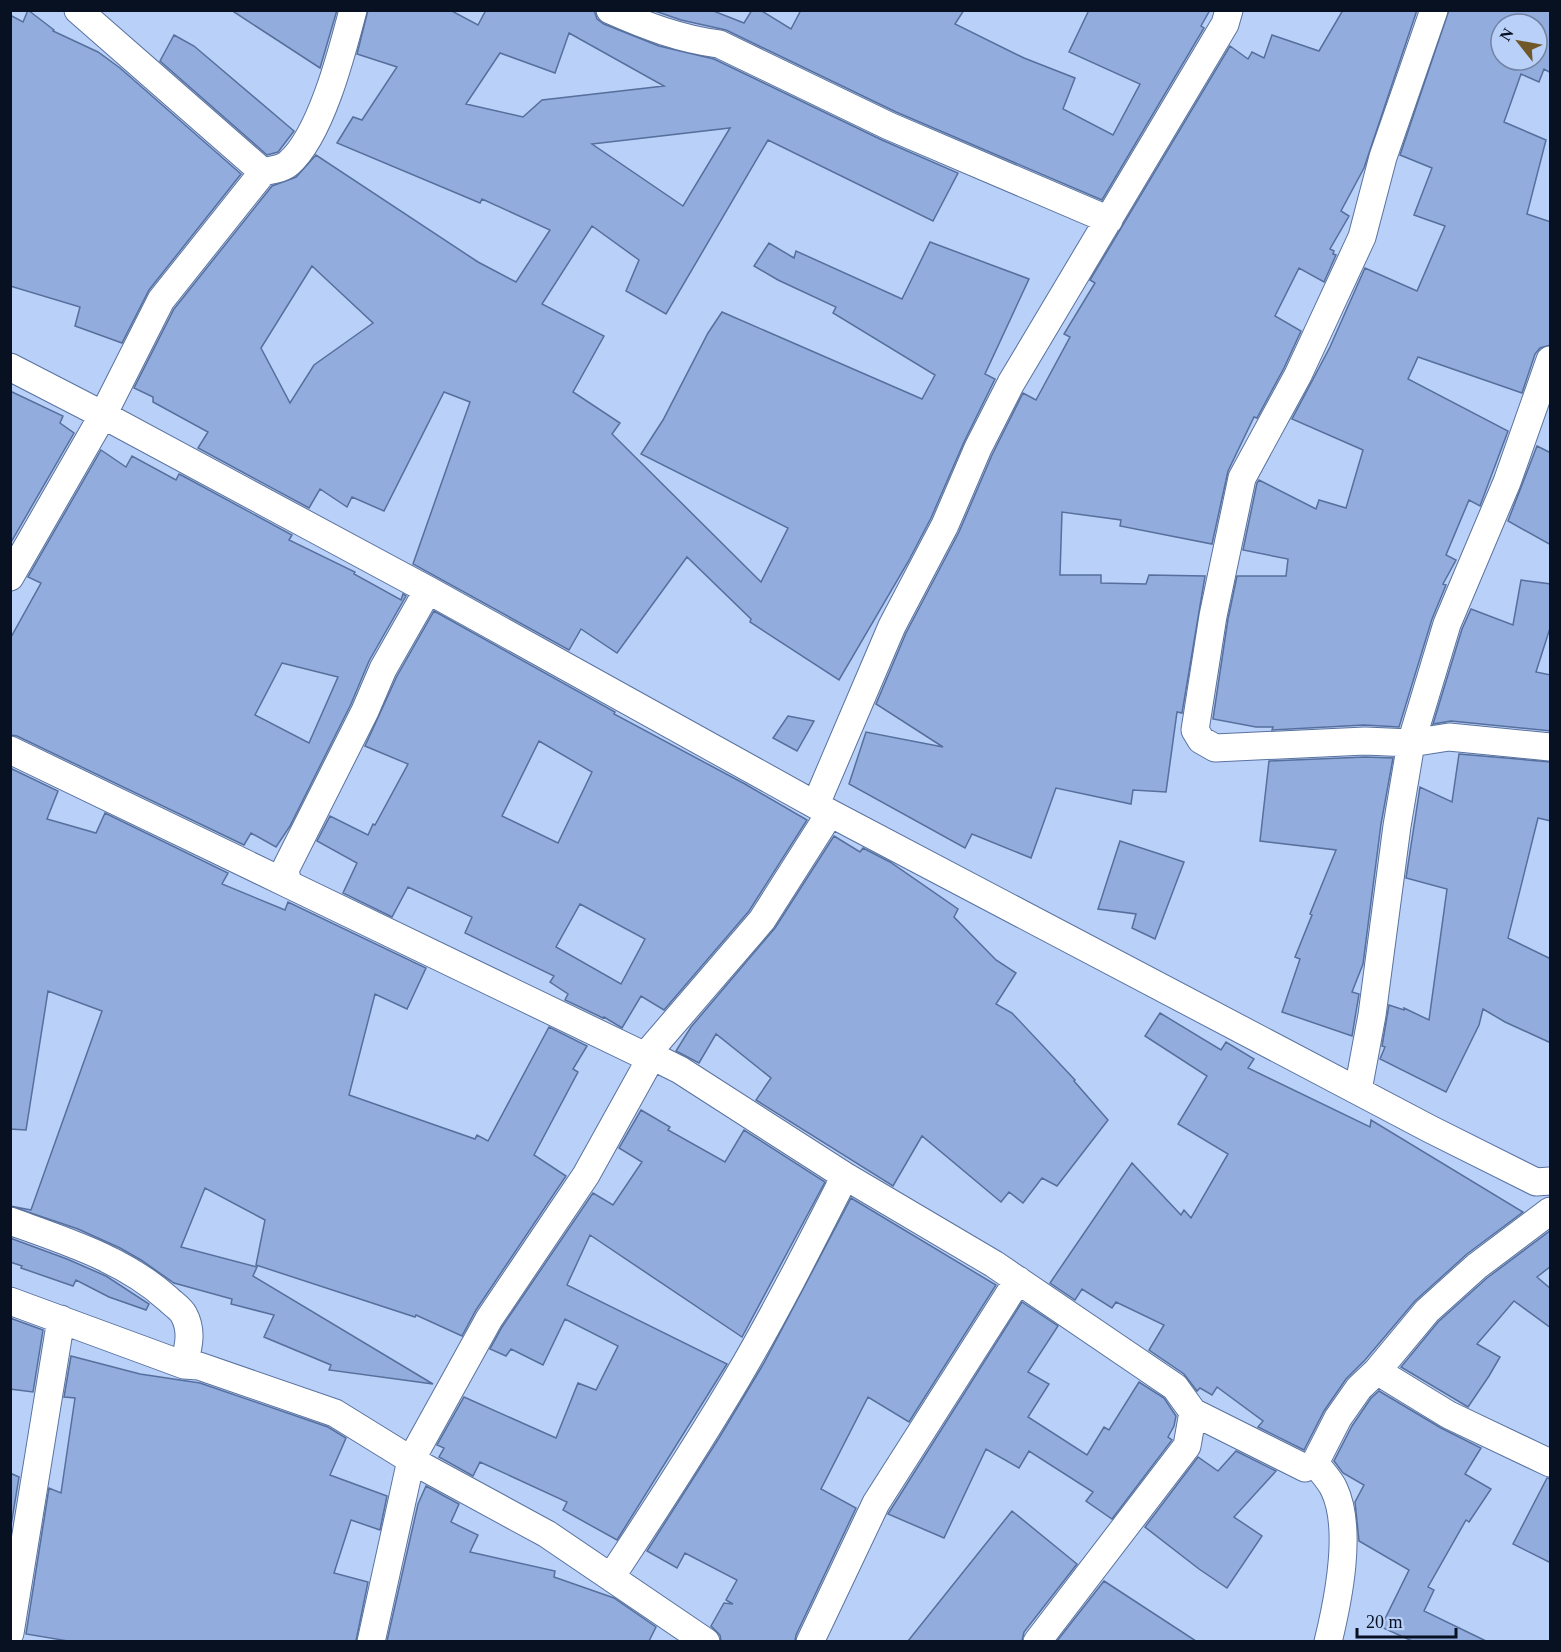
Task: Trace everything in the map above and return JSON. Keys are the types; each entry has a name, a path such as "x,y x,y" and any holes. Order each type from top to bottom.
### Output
{"street":[{"path":"78,10 263,172"},
{"path":"10,577 103,415 161,300 263,172 288,165 310,136 340,59 353,10"},
{"path":"610,10 650,28 695,41 719,44 900,130 1109,220"},
{"path":"371,1641 411,1460 489,1319 586,1175 649,1056 762,921 823,809 892,626 945,525 978,448 1011,382 1225,24 1229,10"},
{"path":"1434,10 1383,157 1362,237 1298,375 1242,478 1213,616 1195,730 1201,741 1215,748 1319,742 1412,743 1449,737 1551,747"},
{"path":"1358,1090 1372,1015 1397,826 1412,743 1448,624 1507,482 1551,360"},
{"path":"10,367 428,591 823,809 1536,1182 1551,1181"},
{"path":"288,884 285,870 355,732 383,669 428,591"},
{"path":"10,750 680,1070 845,1176 994,1264 1175,1388 1193,1412 1305,1468 1315,1463 1338,1418 1359,1388 1377,1371 1427,1311 1477,1266 1551,1211"},
{"path":"611,1576 693,1452 737,1378 845,1176"},
{"path":"10,1221 84,1248 132,1271 159,1291 184,1314 190,1335 184,1365"},
{"path":"810,1641 876,1503 1018,1280"},
{"path":"10,1301 184,1365 199,1365 336,1413 411,1460 547,1534 706,1641"},
{"path":"10,1633 60,1319"},
{"path":"1377,1371 1449,1415 1551,1463"},
{"path":"1037,1641 1187,1446 1193,1412"},
{"path":"1315,1463 1335,1490 1342,1520 1342,1570 1328,1641"}],"building":[{"path":"28,10 53,31 98,52 120,68 241,174 149,290 122,343 75,326 80,307 10,286 10,15 23,22"},
{"path":"231,10 337,10 320,68"},
{"path":"368,10 450,10 478,25 486,10 594,10 597,19 604,24 659,46 714,59 882,140 958,173 933,221 768,140 666,314 626,291 639,260 592,226 542,304 604,336 573,392 620,423 612,434 761,582 788,528 641,454 663,420 708,333 722,312 922,399 935,375 833,313 836,307 754,266 769,243 794,258 796,251 902,299 930,242 1029,279 985,374 995,379 964,442 931,518 839,680 750,622 751,619 687,557 617,653 581,629 569,650 413,564 470,402 444,392 384,511 352,497 347,507 320,489 309,508 198,448 208,432 153,402 153,397 134,388 174,309 272,186 296,177 316,155 478,262 516,282 550,230 482,199 480,203 337,143 353,117 362,120 397,67 357,54","holes":["569,33 664,86 542,100 523,117 466,104 500,53 555,73","730,128 683,206 592,144","312,266 373,323 314,365 290,403 261,348"]},
{"path":"652,10 711,10 744,23 752,10 760,10 791,29 801,10 964,10 955,24 1024,58 1075,78 1063,109 1113,135 1140,84 1069,52 1089,10 1210,10 1201,26 1204,28 1102,200 896,112 726,30 681,20"},
{"path":"1343,10 1417,10 1364,168 1341,211 1349,216 1330,249 1336,255 1324,282 1299,268 1275,316 1301,331 1284,368 1257,418 1254,417 1228,471 1212,544 1120,526 1121,520 1062,512 1060,575 1101,575 1101,583 1146,584 1149,575 1205,576 1182,713 1177,712 1166,792 1133,790 1131,804 1056,788 1031,858 972,834 965,848 849,784 866,732 943,747 876,704 906,633 959,532 992,455 1023,393 1036,400 1070,337 1064,334 1095,283 1090,280 1230,46 1248,59 1252,52 1264,58 1272,35 1319,51"},
{"path":"1449,10 1551,10 1551,73 1549,72 1549,12 1489,12 1489,72 1543,72 1539,82 1521,74 1504,122 1546,140 1527,214 1551,222 1551,345 1540,348 1535,354 1522,393 1418,357 1408,379 1508,431 1480,506 1469,500 1446,555 1456,560 1443,584 1446,585 1432,619 1399,727 1364,725 1272,730 1273,727 1256,727 1213,719 1237,576 1286,576 1288,559 1243,550 1257,483 1259,480 1316,509 1319,500 1346,508 1363,450 1292,419 1330,347 1365,268 1417,291 1445,226 1414,215 1432,168 1400,155"},
{"path":"174,35 194,46 294,131 278,152 267,155 160,61"},
{"path":"10,391 63,416 60,423 74,433 10,544"},
{"path":"1537,446 1551,453 1551,545 1508,521"},
{"path":"101,450 126,467 132,456 176,480 179,474 292,535 289,540 355,572 354,574 401,600 403,594 406,596 369,661 351,704 290,826 276,847 251,833 244,845 17,736 10,735 10,639 41,583 28,577","holes":["282,663 338,677 309,743 255,715"]},
{"path":"1521,580 1551,584 1551,625 1536,672 1551,675 1551,731 1451,721 1433,724 1462,629 1471,609 1513,625"},
{"path":"434,611 615,712 614,714 807,820 749,911 664,1010 641,996 622,1028 604,1017 565,1000 568,994 550,982 554,976 465,933 472,917 408,887 392,917 343,893 357,863 317,841 330,816 368,835 408,764 365,746 397,676","holes":["539,741 592,772 558,843 502,816","580,904 645,939 621,984 556,947"]},
{"path":"788,716 814,721 797,751 773,738"},
{"path":"1459,754 1551,762 1551,821 1538,818 1508,938 1551,959 1551,1043 1483,1009 1479,1025 1446,1092 1380,1059 1385,1047 1382,1046 1389,1005 1404,1010 1404,1008 1429,1020 1447,889 1406,878 1420,787 1452,802"},
{"path":"1393,758 1381,824 1363,964 1352,992 1359,994 1352,1036 1282,1012 1300,959 1295,957 1336,850 1260,841 1269,761"},
{"path":"10,768 58,791 47,819 96,833 105,813 228,873 222,884 285,910 288,902 426,968 407,1009 375,994 349,1095 475,1139 477,1135 488,1141 549,1027 587,1046 573,1069 578,1072 534,1155 566,1176 476,1310 462,1336 416,1315 415,1317 256,1265 265,1220 205,1188 181,1247 257,1267 253,1276 433,1384 329,1370 331,1365 264,1337 274,1315 231,1304 232,1299 174,1283 120,1248 78,1229 10,1206 31,1210 102,1011 48,991 26,1130 10,1129"},
{"path":"834,836 860,852 863,848 890,862 958,909 954,917 996,960 1016,973 996,1004 1012,1013 1075,1080 1108,1120 1057,1186 1042,1178 1023,1203 1009,1192 1001,1202 922,1136 893,1186 756,1100 771,1078 716,1034 699,1063 676,1051 691,1027 775,928"},
{"path":"1120,841 1184,862 1155,939 1132,928 1136,914 1098,909"},
{"path":"1160,1013 1221,1050 1226,1042 1254,1059 1248,1068 1370,1127 1371,1120 1523,1212 1467,1254 1415,1301 1346,1379 1324,1411 1304,1450 1258,1427 1263,1421 1217,1387 1212,1395 1200,1388 1197,1391 1184,1374 1149,1350 1164,1325 1116,1302 1112,1308 1082,1289 1075,1300 1050,1283 1132,1163 1181,1215 1184,1210 1191,1218 1228,1154 1178,1124 1207,1076 1145,1036"},
{"path":"641,1110 670,1127 668,1130 725,1162 744,1130 825,1182 742,1337 590,1235 567,1285 727,1364 617,1540 563,1510 567,1502 480,1462 473,1476 439,1457 444,1448 437,1445 464,1397 556,1438 578,1383 596,1390 618,1346 565,1319 543,1365 511,1349 506,1356 490,1349 502,1327 593,1193 613,1205 642,1162 619,1148"},
{"path":"851,1198 996,1285 909,1422 868,1397 821,1489 856,1508 795,1641 721,1641 720,1635 711,1626 724,1603 733,1604 726,1600 737,1580 685,1553 677,1568 647,1551 764,1363"},
{"path":"1551,1230 1551,1266 1537,1277 1551,1289 1551,1328 1514,1301 1477,1344 1500,1357 1468,1407 1401,1367 1438,1322 1487,1278"},
{"path":"10,1238 106,1276 149,1304 146,1310 109,1297 76,1280 73,1286 21,1268 22,1266 10,1262"},
{"path":"1022,1302 1058,1326 1028,1372 1049,1384 1028,1417 1087,1455 1104,1427 1109,1430 1139,1382 1164,1398 1176,1416 1168,1437 1172,1440 1112,1519 1086,1501 1093,1492 1029,1451 1019,1468 986,1449 944,1538 888,1514"},
{"path":"10,1318 43,1330 33,1392 10,1389"},
{"path":"71,1356 140,1374 200,1383 328,1427 346,1438 330,1475 387,1496 380,1530 351,1520 334,1573 368,1582 356,1641 68,1641 26,1634 49,1488 61,1493 75,1398 64,1397"},
{"path":"1379,1391 1441,1428 1481,1448 1465,1474 1491,1489 1469,1522 1466,1520 1428,1587 1434,1590 1424,1611 1486,1641 1412,1641 1381,1627 1409,1570 1359,1541 1355,1502 1364,1485 1343,1473 1334,1461 1352,1426 1371,1398"},
{"path":"1236,1451 1276,1471 1234,1517 1262,1536 1227,1588 1145,1527 1198,1457 1218,1471"},
{"path":"10,1473 19,1477 10,1532"},
{"path":"1547,1478 1551,1479 1551,1563 1513,1544"},
{"path":"426,1486 459,1504 451,1522 478,1535 470,1552 555,1571 554,1577 614,1598 656,1627 649,1641 387,1641 418,1504"},
{"path":"1012,1511 1077,1564 1024,1632 1022,1641 908,1641"},
{"path":"1104,1581 1196,1641 1057,1641"}]}
